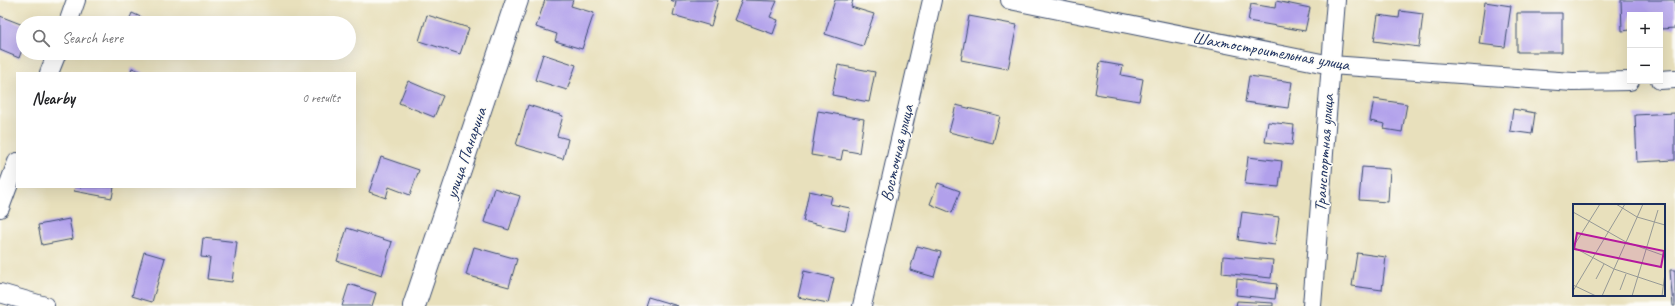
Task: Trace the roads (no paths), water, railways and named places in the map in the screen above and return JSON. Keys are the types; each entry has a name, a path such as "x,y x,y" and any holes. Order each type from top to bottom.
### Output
{"street":[{"path":"70,16 76,0"},
{"name":"улица Панарина","path":"414,306 517,0"},
{"name":"Восточная улица","path":"862,306 932,0"},
{"name":"Шахтостроительная улица","path":"1010,0 1331,65 1573,82 1627,80"},
{"name":"Транспортная улица","path":"1312,306 1336,0"},
{"path":"49,72 54,60"},
{"path":"1663,80 1675,79"},
{"path":"0,208 16,165"},
{"path":"0,293 45,306"}]}
